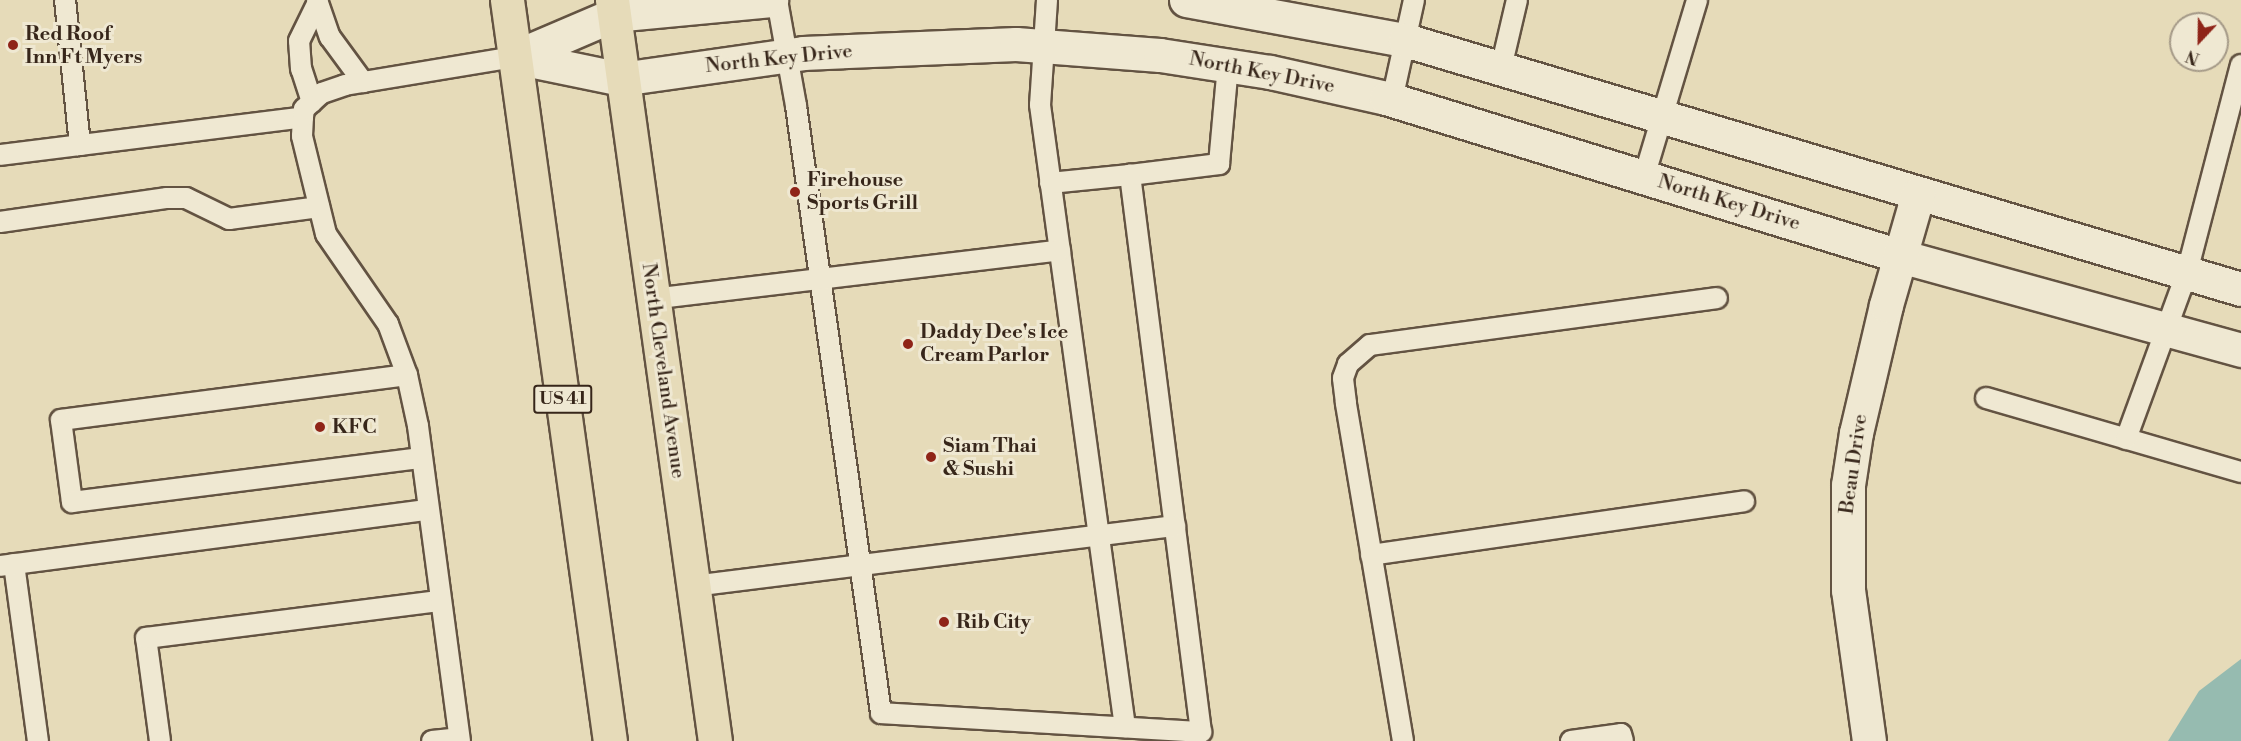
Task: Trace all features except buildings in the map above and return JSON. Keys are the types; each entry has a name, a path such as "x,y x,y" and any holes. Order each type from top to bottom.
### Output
{"main road":[{"name":"US 41","path":"507,0 610,741"},
{"name":"North Cleveland Avenue","path":"612,8 715,741"}],"street":[{"path":"515,57 612,8 771,0"},
{"path":"1186,0 1405,40 2241,289"},
{"name":"North Key Drive","path":"515,57 621,79 784,55 1042,45 1160,55 1228,66 1392,100 1900,256 2165,326 2241,350"},
{"name":"Beau Drive","path":"1869,741 1848,590 1848,485 1856,433 1900,256 1918,194"}],"lane":[{"path":"65,0 80,145"},
{"path":"777,0 784,55 796,106 881,713 1201,732 1130,176"},
{"path":"1047,0 1042,45 1040,105 1125,728"},
{"path":"1392,100 1414,0"},
{"path":"1501,68 1517,0"},
{"path":"1644,177 1697,0"},
{"path":"317,1 330,37 363,82"},
{"path":"317,1 299,41 307,109 302,136 326,234 388,324 407,375 421,458 426,510 459,740 432,741"},
{"path":"0,155 80,145 307,109 322,93 363,82 515,57"},
{"path":"2126,439 2165,326 2187,272 2241,64"},
{"path":"1050,183 1130,176 1219,164 1228,66"},
{"path":"0,222 167,198 186,198 229,219 319,207"},
{"path":"652,298 1060,250"},
{"path":"1402,741 1343,378 1357,352 1370,345 1717,298"},
{"path":"407,375 61,420 72,502 421,458"},
{"path":"1986,398 2241,472"},
{"path":"1371,555 1744,501"},
{"path":"38,741 7,565 426,510"},
{"path":"693,586 861,568 1175,526"},
{"path":"160,741 146,638 439,601"},
{"path":"1571,741 1622,734 1623,741"}],"water":[{"path":"2241,659 2241,741 2168,741 2199,691"}],"place":[{"name":"Red Roof Inn Ft Myers","path":"13,45"},
{"name":"Firehouse Sports Grill","path":"795,192"},
{"name":"Daddy Dee's Ice Cream Parlor","path":"908,344"},
{"name":"KFC","path":"320,427"},
{"name":"Siam Thai & Sushi","path":"931,457"},
{"name":"Rib City","path":"944,622"}]}
